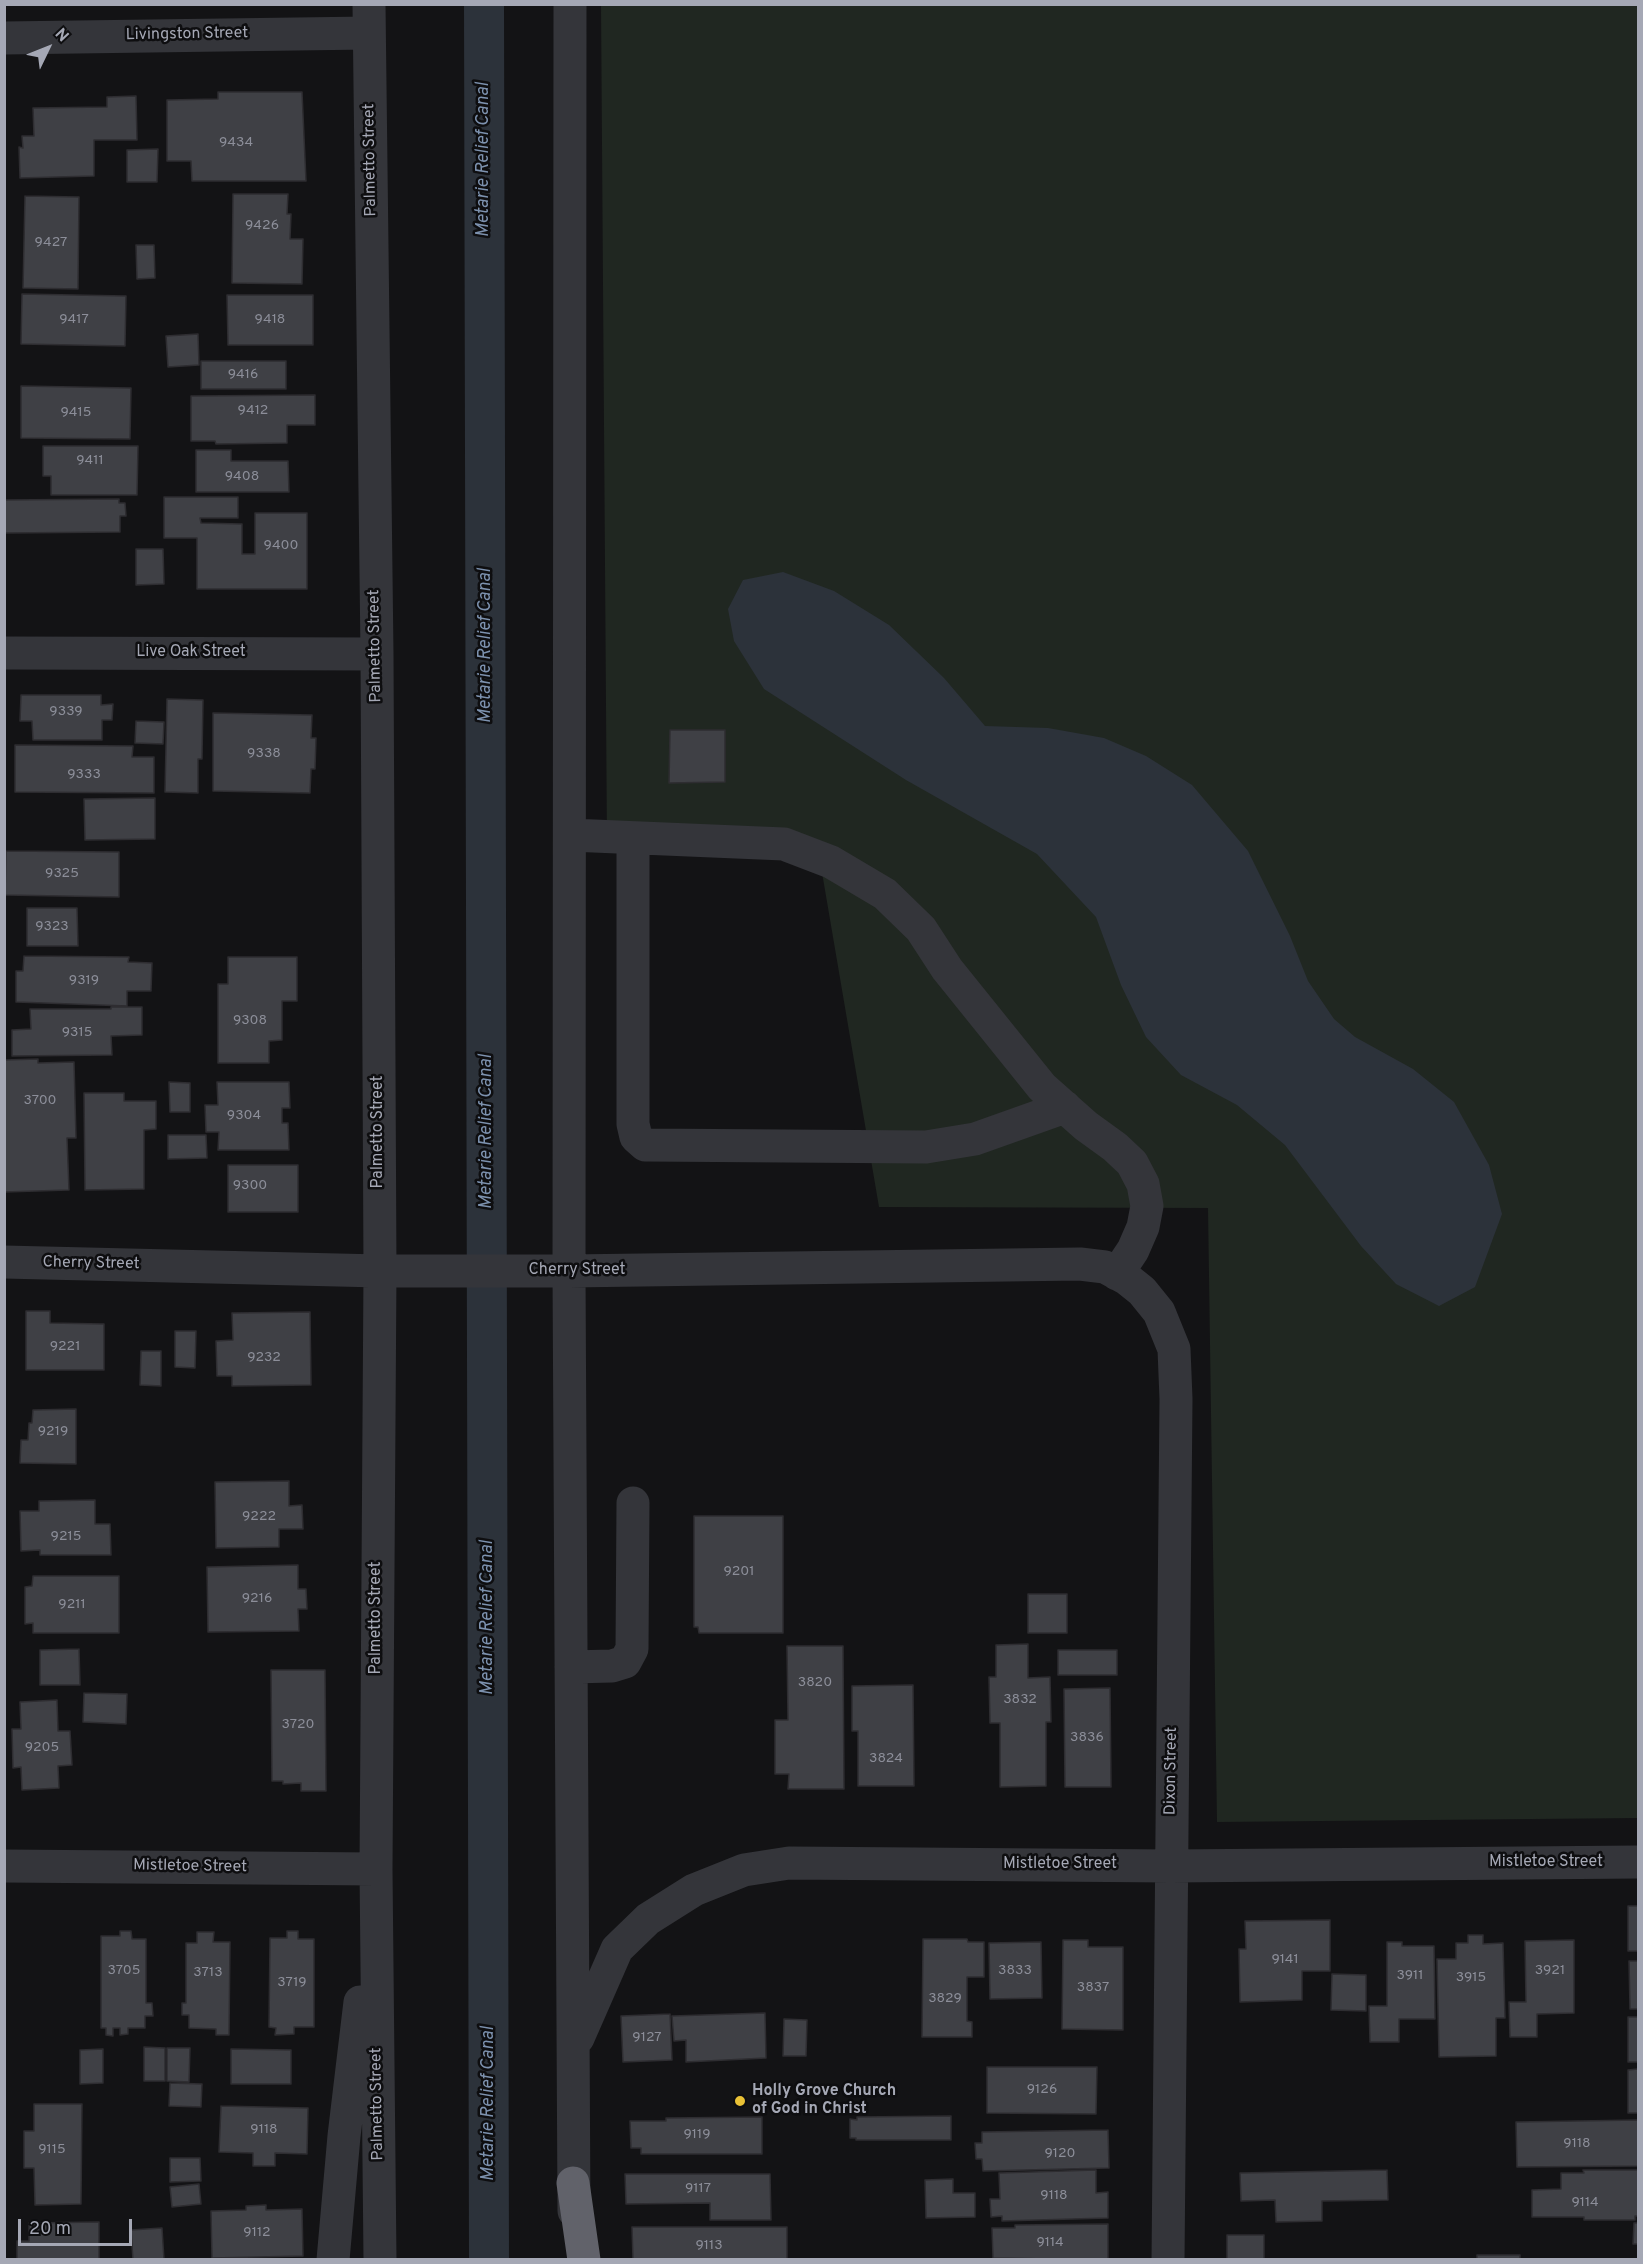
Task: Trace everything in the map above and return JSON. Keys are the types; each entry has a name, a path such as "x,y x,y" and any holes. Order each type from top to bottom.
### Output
{"highway":[{"path":"573,2183 584,2259"}],"street":[{"path":"570,4 570,835 554,1271 571,1667 574,2259"},
{"name":"Livingston Street","path":"4,38 369,19"},
{"name":"Palmetto Street","path":"369,19 377,654 392,1271 376,1869 380,2259"},
{"name":"Live Oak Street","path":"4,653 377,654"},
{"path":"570,835 784,844 831,862 885,894 921,929 947,969 1042,1087 1132,1163 1143,1184 1147,1206 1143,1227 1133,1250 1130,1282"},
{"path":"633,839 633,1124 636,1137 645,1145 926,1147 975,1139 1065,1107"},
{"name":"Cherry Street","path":"4,1262 392,1271 1080,1264 1105,1268 1130,1282"},
{"name":"Dixon Street","path":"1130,1282 1159,1312 1174,1349 1176,1399 1168,2259"},
{"path":"571,1667 612,1666 625,1662 632,1649 633,1503"},
{"name":"Mistletoe Street","path":"573,2050 617,1948 648,1919 694,1890 744,1870 789,1863 1171,1866 1638,1862"},
{"name":"Mistletoe Street","path":"4,1866 376,1869"},
{"path":"333,2259 344,2136 376,1869"}],"shaded area":[{"path":"601,5 1638,5 1638,1818 1217,1822 1208,1208 879,1207 818,849 607,846"},
{"path":"783,572 834,591 889,625 944,678 985,726 1048,728 1104,738 1146,756 1192,785 1248,851 1290,936 1308,981 1334,1019 1355,1037 1413,1069 1454,1102 1489,1165 1502,1214 1475,1287 1439,1306 1396,1284 1361,1246 1285,1145 1237,1105 1181,1075 1146,1037 1121,985 1096,917 1037,854 906,780 764,689 734,641 728,609 743,580"}],"building":[{"path":"218,92 302,92 306,181 192,181 191,161 167,161 167,100 218,99"},
{"path":"136,96 137,140 94,140 94,176 20,178 19,147 23,148 22,136 34,136 33,108 107,107 107,97"},
{"path":"158,149 157,182 127,182 127,150"},
{"path":"233,194 288,194 287,214 291,214 290,239 303,239 302,284 232,283"},
{"path":"25,196 79,197 78,289 23,288"},
{"path":"136,245 154,245 155,278 137,279"},
{"path":"22,294 126,296 125,346 21,344"},
{"path":"227,295 313,295 313,345 228,345"},
{"path":"198,334 199,365 168,367 166,336"},
{"path":"201,361 286,361 286,389 201,389"},
{"path":"21,386 131,388 130,439 21,438"},
{"path":"315,395 315,425 287,425 287,443 216,444 215,441 191,441 191,396"},
{"path":"43,446 138,446 137,495 51,495 51,476 43,476"},
{"path":"196,450 231,450 231,461 288,461 289,492 196,492"},
{"path":"164,497 238,497 238,518 200,518 201,523 242,524 242,554 255,554 255,513 307,513 307,589 197,589 197,538 164,538"},
{"path":"119,499 119,503 125,503 126,516 120,516 120,532 4,533 4,500"},
{"path":"136,549 163,549 164,584 136,585"},
{"path":"21,695 101,695 101,705 113,704 112,720 102,720 102,740 33,740 32,721 20,721"},
{"path":"167,699 203,700 202,759 198,759 198,793 165,792"},
{"path":"213,713 312,715 311,738 316,738 315,769 311,769 310,793 213,791"},
{"path":"136,721 164,722 163,744 135,743"},
{"path":"670,730 725,730 725,782 669,783"},
{"path":"15,745 133,746 132,757 154,757 154,793 15,792"},
{"path":"155,798 155,839 85,840 84,799"},
{"path":"6,851 119,852 119,897 5,895"},
{"path":"27,908 77,908 78,946 27,946"},
{"path":"24,956 129,957 128,962 152,963 151,991 127,991 127,1006 16,1002 16,971 23,971"},
{"path":"228,957 297,957 297,1001 282,1001 282,1040 269,1041 269,1063 218,1063 218,984 228,984"},
{"path":"111,1007 142,1007 142,1035 111,1036 112,1055 12,1056 12,1030 31,1029 30,1009 111,1009"},
{"path":"38,1059 38,1063 74,1062 76,1138 67,1138 69,1190 4,1192 4,1060"},
{"path":"169,1082 190,1083 190,1112 170,1112"},
{"path":"217,1082 289,1082 290,1108 282,1108 282,1123 288,1123 289,1150 218,1150 219,1132 206,1132 205,1105 218,1105"},
{"path":"84,1093 124,1093 124,1101 156,1101 156,1129 144,1130 144,1189 85,1190"},
{"path":"168,1135 206,1135 207,1158 168,1159"},
{"path":"228,1165 298,1165 298,1212 228,1212"},
{"path":"26,1311 50,1311 50,1323 104,1324 104,1370 26,1370"},
{"path":"310,1312 311,1385 232,1386 232,1376 217,1376 216,1341 233,1340 232,1313"},
{"path":"175,1331 196,1331 195,1368 175,1367"},
{"path":"141,1351 161,1351 161,1386 140,1385"},
{"path":"76,1409 76,1464 20,1463 21,1440 28,1440 29,1423 32,1423 33,1410"},
{"path":"289,1481 289,1506 302,1505 303,1529 279,1529 279,1547 216,1548 215,1482"},
{"path":"95,1500 95,1524 110,1524 111,1555 40,1555 40,1550 21,1551 20,1511 39,1511 39,1501"},
{"path":"694,1516 783,1516 783,1633 699,1633 698,1627 694,1627"},
{"path":"298,1565 298,1589 306,1589 307,1609 298,1609 299,1631 208,1632 207,1567"},
{"path":"33,1576 119,1576 119,1633 33,1633 33,1623 25,1624 25,1587 32,1586"},
{"path":"1028,1594 1067,1594 1067,1633 1028,1633"},
{"path":"1028,1644 1028,1678 1050,1677 1051,1722 1046,1722 1046,1786 1000,1787 1000,1723 990,1723 989,1677 996,1677 996,1645"},
{"path":"787,1646 843,1646 844,1789 788,1789 789,1774 775,1774 775,1720 788,1720"},
{"path":"79,1649 80,1685 40,1685 40,1650"},
{"path":"1058,1650 1117,1650 1117,1675 1058,1675"},
{"path":"271,1670 325,1670 326,1791 301,1791 301,1783 283,1784 283,1781 272,1781"},
{"path":"913,1685 914,1786 858,1786 858,1731 852,1731 852,1686"},
{"path":"1110,1688 1111,1787 1065,1787 1064,1689"},
{"path":"84,1693 127,1694 126,1724 83,1722"},
{"path":"57,1700 58,1731 70,1731 72,1765 58,1766 59,1788 22,1790 21,1767 13,1768 12,1729 21,1729 20,1702"},
{"path":"1628,1906 1638,1906 1638,1951 1628,1951"},
{"path":"1330,1920 1330,1971 1302,1971 1302,2000 1240,2002 1239,1949 1246,1949 1245,1921"},
{"path":"120,1931 131,1931 132,1939 146,1939 146,2003 152,2003 153,2016 145,2016 145,2028 128,2028 128,2034 120,2035 120,2028 113,2028 113,2036 106,2035 106,2028 101,2028 101,1936 120,1936"},
{"path":"287,1931 298,1931 298,1939 314,1939 314,2027 294,2027 294,2034 275,2035 276,2028 269,2027 270,1938 287,1938"},
{"path":"197,1932 214,1932 213,1942 230,1942 229,2035 216,2035 216,2029 189,2028 189,2015 182,2015 182,2003 186,2003 186,1943 197,1943"},
{"path":"1468,1935 1483,1935 1483,1944 1503,1943 1505,2018 1496,2018 1496,2056 1439,2057 1437,1959 1456,1959 1456,1943 1468,1943"},
{"path":"923,1939 967,1939 968,1942 984,1942 984,1977 967,1977 967,2021 972,2022 972,2037 922,2037"},
{"path":"1063,1940 1088,1940 1088,1947 1123,1947 1123,2030 1062,2029"},
{"path":"1574,1940 1574,2013 1537,2014 1537,2037 1510,2037 1509,2002 1526,2002 1525,1941"},
{"path":"1041,1942 1042,1998 990,1999 989,1943"},
{"path":"1387,1942 1402,1942 1402,1946 1434,1946 1435,2019 1399,2019 1399,2042 1370,2042 1369,2006 1387,2006"},
{"path":"1629,1961 1638,1961 1638,2009 1630,2009"},
{"path":"1332,1974 1366,1975 1366,2011 1331,2010"},
{"path":"765,2013 766,2058 686,2062 686,2040 674,2041 672,2016"},
{"path":"670,2014 672,2060 623,2062 621,2016"},
{"path":"1628,2017 1638,2017 1638,2062 1628,2062"},
{"path":"784,2019 807,2020 806,2056 783,2056"},
{"path":"144,2047 165,2048 165,2081 144,2081"},
{"path":"167,2048 190,2048 189,2082 167,2081"},
{"path":"103,2049 103,2083 80,2084 80,2050"},
{"path":"231,2049 291,2050 291,2084 231,2084"},
{"path":"987,2067 1097,2067 1096,2114 987,2113"},
{"path":"1638,2069 1638,2113 1628,2113 1628,2070"},
{"path":"170,2083 202,2084 201,2107 169,2106"},
{"path":"34,2104 82,2104 81,2204 35,2205 34,2168 24,2168 24,2131 34,2131"},
{"path":"221,2106 308,2108 307,2154 275,2153 275,2166 253,2166 253,2153 219,2152"},
{"path":"951,2116 951,2140 856,2140 856,2138 850,2138 850,2119 857,2120 857,2117"},
{"path":"762,2117 762,2154 641,2154 641,2148 631,2148 630,2121 666,2121 666,2118"},
{"path":"1638,2120 1638,2166 1517,2167 1516,2122"},
{"path":"1108,2130 1109,2168 983,2171 982,2159 976,2159 975,2143 982,2143 982,2132"},
{"path":"170,2158 200,2158 201,2181 170,2182"},
{"path":"1096,2170 1096,2193 1108,2192 1108,2218 1002,2221 1002,2216 991,2217 990,2199 1000,2199 999,2173"},
{"path":"1387,2170 1388,2200 1322,2201 1322,2221 1276,2222 1275,2200 1241,2201 1240,2173"},
{"path":"1583,2170 1638,2170 1638,2216 1635,2216 1635,2220 1532,2217 1532,2190 1561,2189 1561,2173 1584,2173"},
{"path":"625,2174 770,2174 771,2220 710,2220 710,2203 626,2204"},
{"path":"953,2179 953,2193 975,2193 975,2217 926,2218 925,2180"},
{"path":"199,2184 201,2204 172,2207 170,2187"},
{"path":"266,2205 266,2210 302,2209 303,2256 212,2258 211,2211 246,2210 246,2206"},
{"path":"99,2222 99,2260 17,2260 17,2241 29,2241 29,2223"},
{"path":"1634,2223 1638,2223 1638,2244 1633,2244"},
{"path":"1108,2224 1108,2260 993,2258 992,2228 1015,2228 1015,2225"},
{"path":"632,2227 787,2227 787,2260 633,2260"},
{"path":"162,2228 164,2260 133,2260 131,2230"},
{"path":"1227,2235 1264,2235 1264,2260 1227,2260"},
{"path":"1477,2255 1520,2255 1520,2260 1477,2260"}],"waterway":[{"name":"Metarie Relief Canal","path":"484,4 489,2260"}],"place":[{"name":"Holly Grove Church of God in Christ","path":"740,2101"}]}
